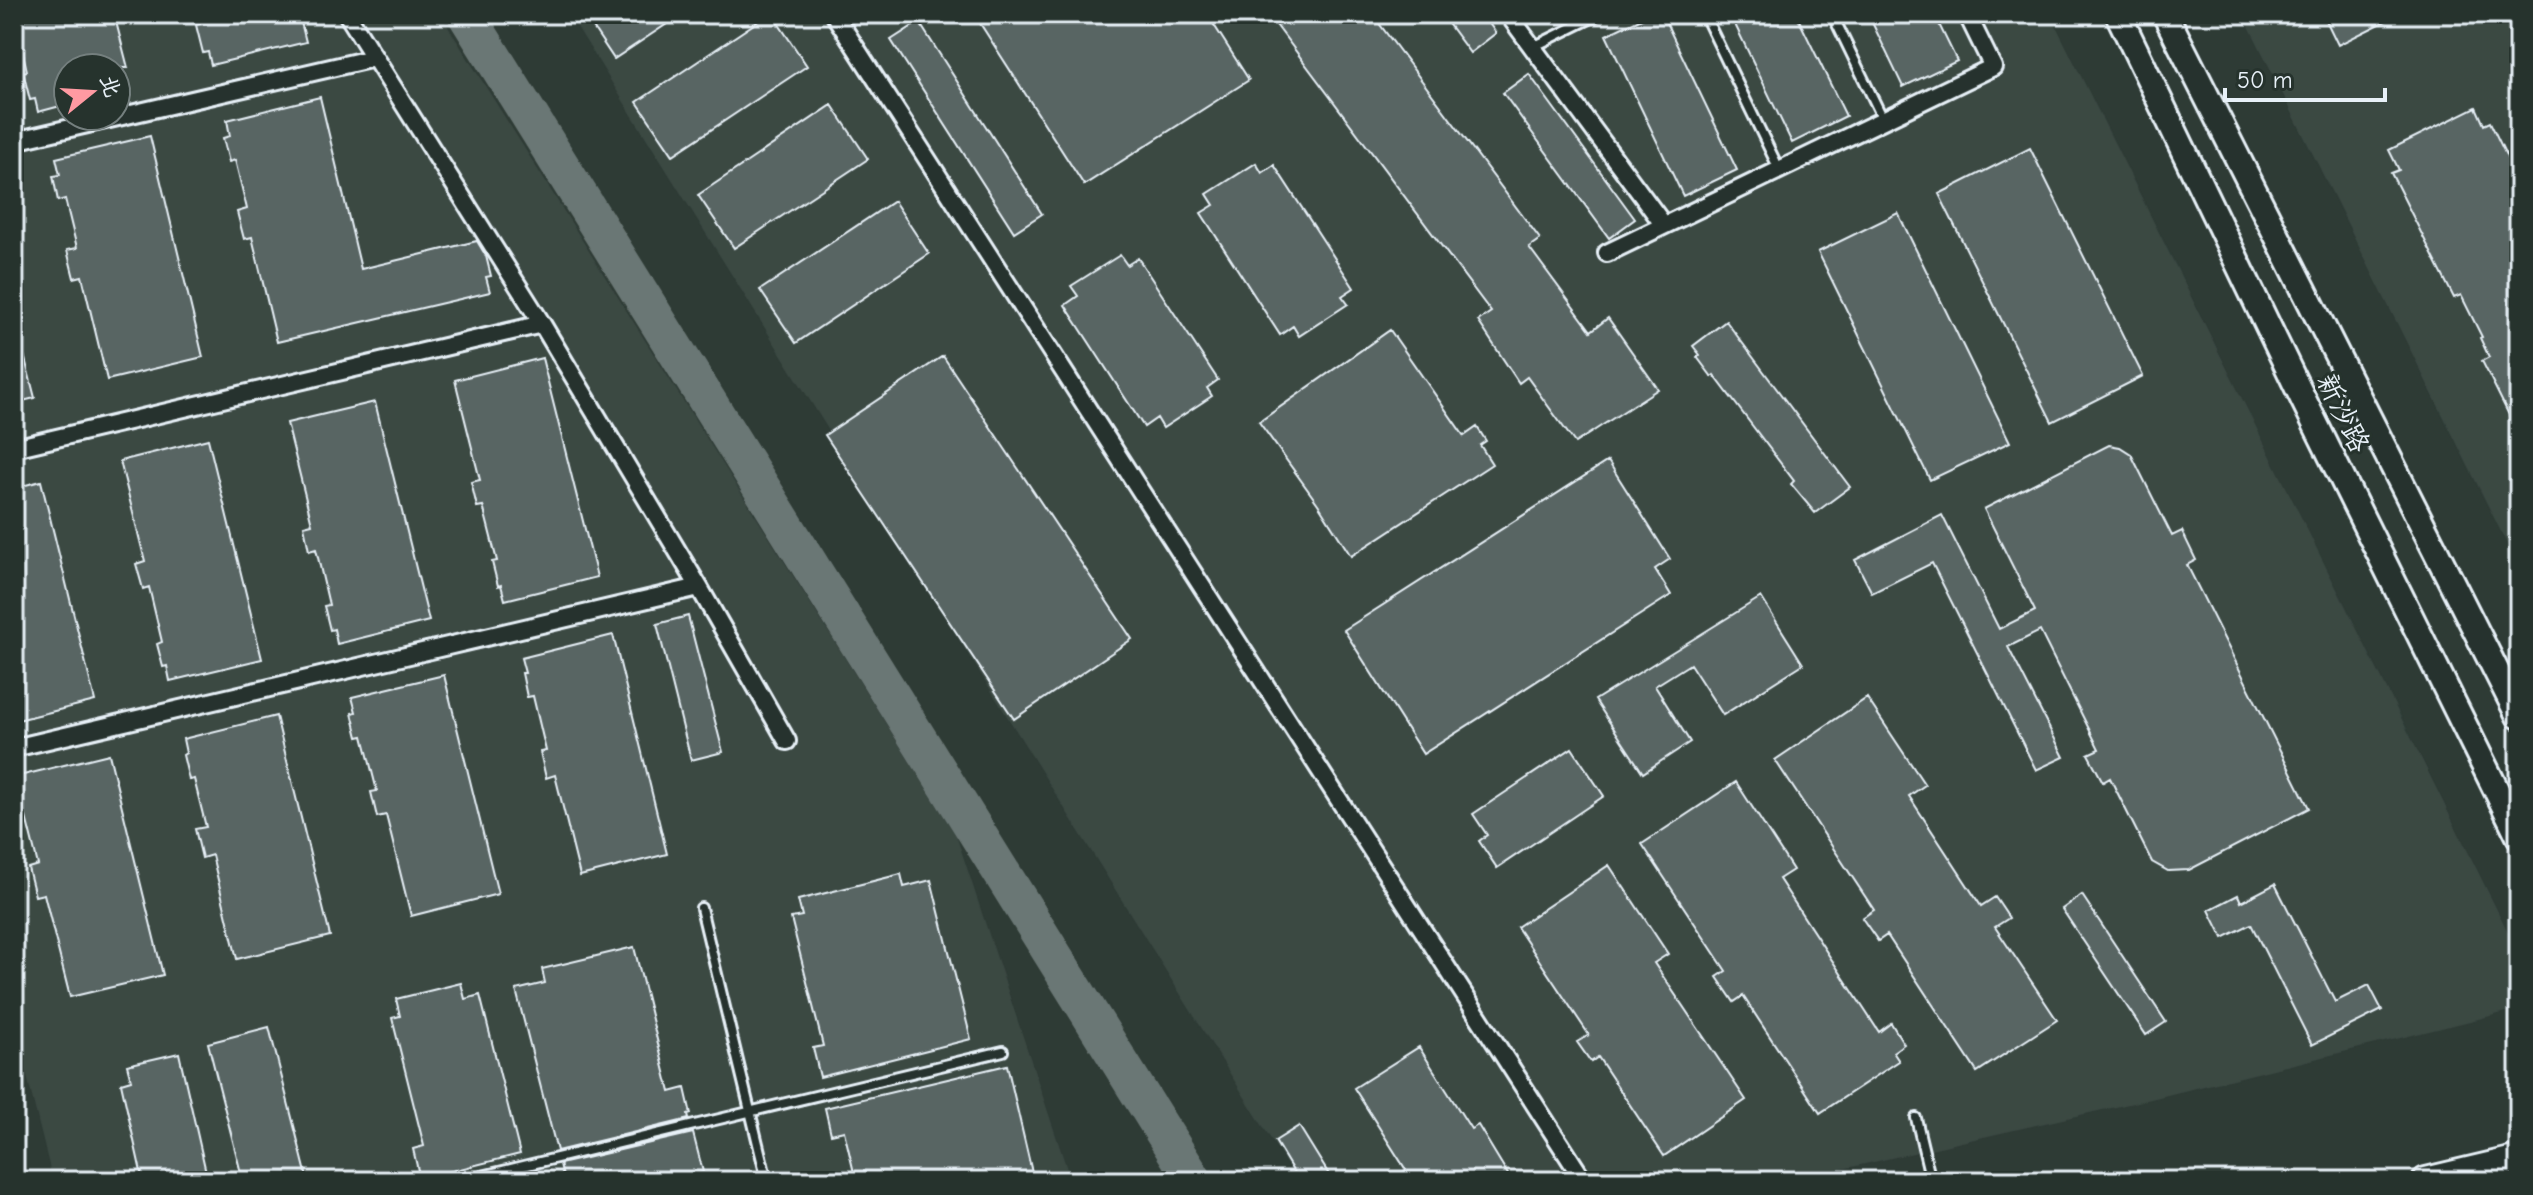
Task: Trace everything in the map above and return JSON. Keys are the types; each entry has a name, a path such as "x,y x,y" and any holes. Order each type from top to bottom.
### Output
{"main road":[{"name":"新沙路","path":"2118,14 2305,403 2519,836"},
{"name":"新沙路","path":"2165,14 2519,716"},
{"path":"2426,1181 2516,1159"}],"street":[{"path":"347,14 542,324 787,741"},
{"path":"834,14 1584,1181"},
{"path":"1508,14 1663,224"},
{"path":"1607,253 1993,67 1967,14"},
{"path":"14,141 374,58"},
{"path":"14,448 542,324"},
{"path":"14,748 699,587"}],"lane":[{"path":"1533,47 1600,14"},
{"path":"1704,14 1779,169"},
{"path":"1832,14 1883,119"},
{"path":"701,908 767,1181"},
{"path":"461,1181 1003,1051"},
{"path":"1916,1118 1931,1181"}],"shaded area":[{"path":"14,14 440,14 956,835 1071,1181 53,1181 14,1024"},
{"path":"569,14 2050,14 2519,954 2519,1009 2151,1099 1790,1181 1297,1181"},
{"path":"2243,14 2519,14 2519,568"}],"building":[{"path":"14,14 114,14 124,52 52,52 52,108 38,112 35,99 30,100 23,72 27,71"},
{"path":"198,14 299,14 306,42 211,65 208,52 203,53 196,25 200,24"},
{"path":"584,14 682,14 614,59"},
{"path":"772,14 807,66 673,155 637,102"},
{"path":"974,14 1207,14 1249,80 1084,185"},
{"path":"1268,14 1372,14 1540,239 1529,247 1591,331 1608,318 1658,389 1575,443 1527,377 1519,383 1478,321 1491,312"},
{"path":"1441,14 1482,14 1496,33 1470,53"},
{"path":"1650,14 1662,14 1737,170 1683,196 1606,35"},
{"path":"1730,14 1796,14 1846,116 1792,143"},
{"path":"1868,14 1934,14 1957,61 1903,87"},
{"path":"2323,14 2400,14 2338,45"},
{"path":"919,22 1042,214 1014,232 891,40"},
{"path":"1529,74 1635,219 1609,238 1503,93"},
{"path":"320,97 361,269 477,241 486,256 491,276 486,277 490,292 277,342 252,237 244,239 237,212 247,209 235,160 229,162 223,138 230,136 227,120"},
{"path":"832,105 868,159 734,248 698,195"},
{"path":"2476,107 2484,125 2490,122 2519,182 2519,435 2482,361 2489,357 2482,337 2461,295 2454,298 2391,173 2399,170 2389,150"},
{"path":"150,136 203,357 107,380 82,276 74,278 67,250 77,248 65,199 58,201 53,176 60,175 56,158"},
{"path":"2030,148 2143,376 2052,422 1939,194"},
{"path":"1256,163 1262,173 1274,165 1354,288 1342,296 1348,304 1299,336 1293,326 1280,335 1201,213 1214,205 1207,194"},
{"path":"894,201 929,254 796,343 760,290"},
{"path":"1898,213 2010,442 1930,480 1818,252"},
{"path":"1120,255 1127,265 1138,258 1218,380 1207,388 1212,396 1163,428 1157,418 1144,427 1065,305 1078,296 1071,286"},
{"path":"1726,321 1850,487 1815,513 1714,375 1712,377 1697,357 1700,355 1693,346"},
{"path":"1390,330 1464,436 1477,427 1486,441 1480,445 1492,464 1351,556 1259,422"},
{"path":"20,339 35,398 14,403 14,340"},
{"path":"943,356 1132,639 1014,719 825,435"},
{"path":"542,358 597,577 505,600 492,562 497,561 483,506 477,507 471,482 480,480 455,380"},
{"path":"375,402 429,621 337,644 324,606 329,605 316,549 309,551 304,526 312,524 287,423"},
{"path":"208,439 262,659 170,681 157,644 162,642 149,587 143,589 136,564 145,561 120,461"},
{"path":"2109,445 2131,454 2172,536 2182,531 2196,560 2187,565 2309,808 2189,870 2168,871 2152,862 2110,778 2103,782 2088,754 2099,749 2040,631 2008,647 2064,757 2036,770 1932,563 1872,593 1855,560 1942,515 1999,629 2035,611 1984,509"},
{"path":"1608,461 1670,559 1655,569 1671,595 1423,754 1344,630"},
{"path":"41,481 95,701 14,721 14,488"},
{"path":"1761,597 1803,664 1723,715 1690,664 1655,686 1690,742 1643,773 1595,700"},
{"path":"688,616 723,752 691,760 657,624"},
{"path":"613,635 667,854 580,876 555,775 546,778 540,752 546,751 533,696 527,697 521,658"},
{"path":"444,675 498,894 411,916 386,815 377,817 371,792 377,791 363,736 358,737 352,697"},
{"path":"1867,698 1925,785 1909,796 1981,906 1995,897 2009,918 1995,927 2057,1020 1977,1072 1887,935 1878,941 1862,918 1874,910 1775,760"},
{"path":"276,716 330,936 237,959 212,855 202,858 195,829 206,827 194,779 189,780 183,739"},
{"path":"1572,748 1604,796 1497,868 1479,841 1487,835 1473,814"},
{"path":"109,754 163,975 70,997 44,894 35,896 28,868 38,865 26,817 21,819 15,777"},
{"path":"1736,782 1793,870 1779,879 1879,1032 1891,1023 1904,1044 1893,1052 1899,1061 1820,1113 1743,996 1734,1002 1717,977 1726,971 1642,844"},
{"path":"1609,865 1668,954 1654,963 1746,1100 1664,1156 1598,1057 1591,1062 1577,1042 1589,1035 1517,927"},
{"path":"901,874 904,887 931,880 971,1039 820,1077 813,1048 823,1046 791,918 802,916 798,900"},
{"path":"2275,884 2335,1002 2369,985 2382,1010 2312,1045 2251,924 2223,938 2209,910 2238,895 2241,902"},
{"path":"2082,895 2166,1022 2146,1035 2062,909"},
{"path":"634,947 670,1092 685,1088 691,1114 688,1115 689,1119 557,1151 516,990 545,983 542,969"},
{"path":"461,983 465,999 480,995 520,1154 420,1179 413,1149 424,1146 392,1018 400,1016 396,999"},
{"path":"269,1027 308,1181 243,1181 208,1043"},
{"path":"1419,1047 1471,1129 1478,1125 1512,1181 1389,1181 1406,1170 1354,1088"},
{"path":"179,1053 208,1181 143,1181 121,1083 131,1080 127,1065"},
{"path":"1007,1065 1034,1181 856,1181 844,1131 831,1134 825,1108"},
{"path":"1299,1126 1333,1181 1299,1181 1275,1141"},
{"path":"693,1133 703,1172 687,1176 689,1181 564,1181 560,1164"}],"waterway":[{"path":"466,14 1194,1181"}]}
